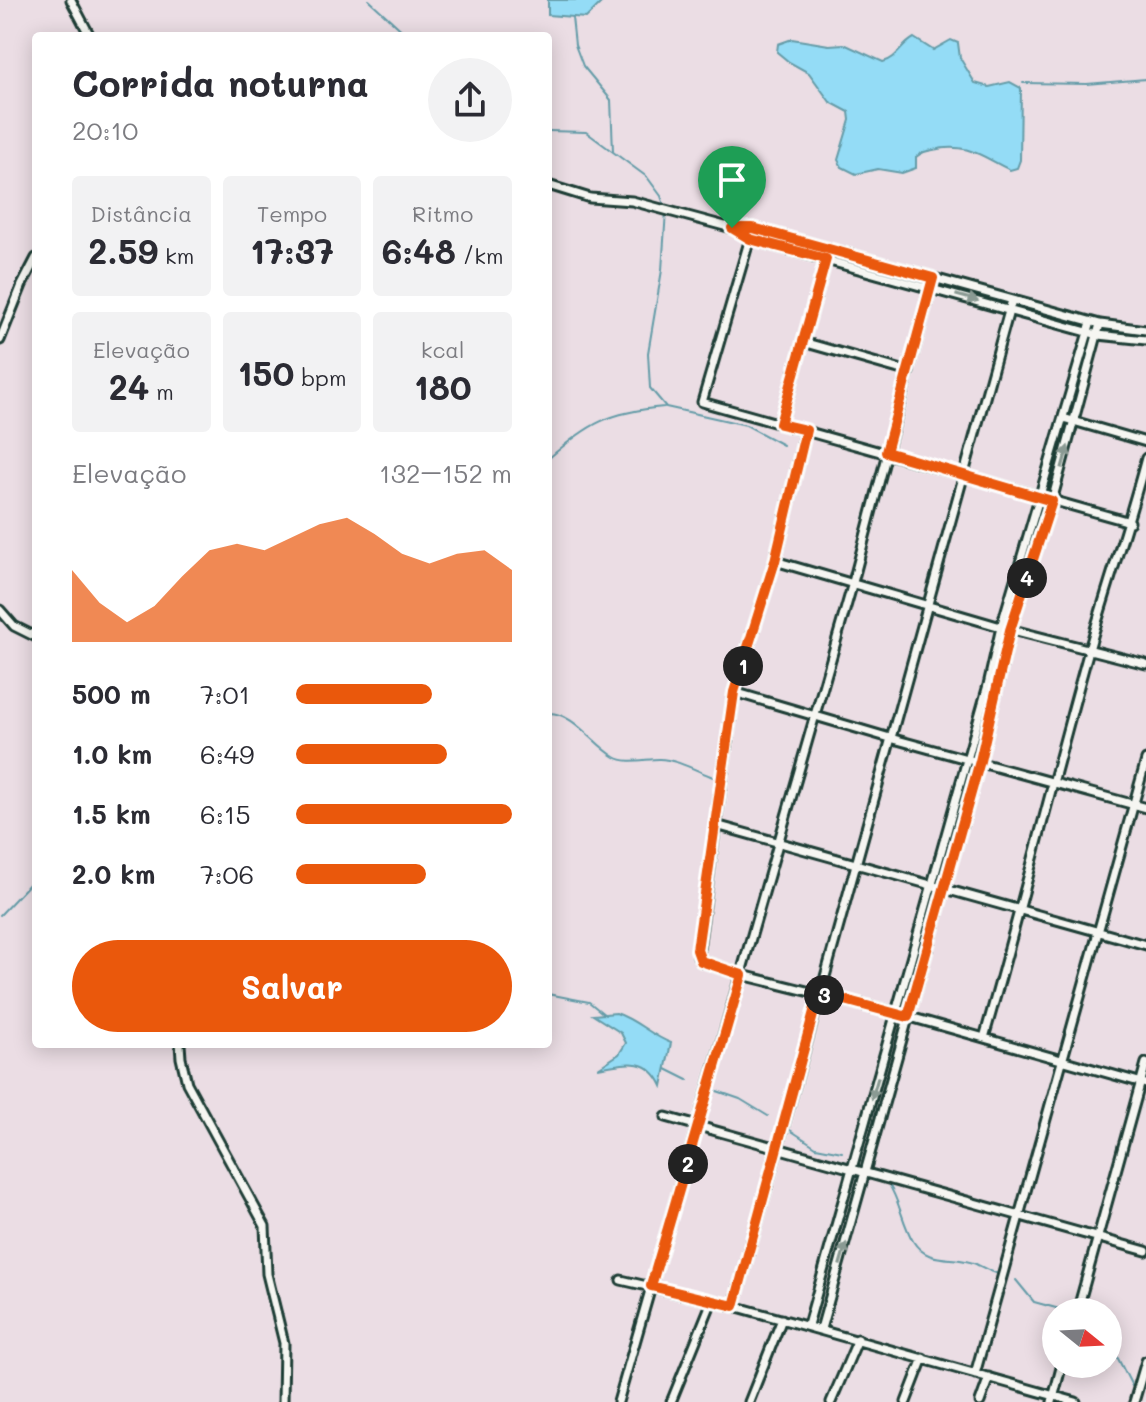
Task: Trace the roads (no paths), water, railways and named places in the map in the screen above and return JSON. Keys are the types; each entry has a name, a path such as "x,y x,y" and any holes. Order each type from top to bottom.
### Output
{"street":[{"path":"71,0 88,32"},
{"path":"552,186 590,198 632,201 732,228 753,228 1091,322 1146,330"},
{"path":"732,228 750,239 1009,311 1098,335 1146,340"},
{"path":"753,228 702,402 1130,522"},
{"path":"780,424 829,249"},
{"path":"0,340 32,266"},
{"path":"618,1402 852,586 933,278"},
{"path":"734,1306 1012,300"},
{"path":"808,1325 1001,627 1091,322"},
{"path":"821,1329 980,761 1010,630 1052,501 1100,324"},
{"path":"803,342 909,372"},
{"path":"1063,418 1146,442"},
{"path":"806,430 775,561 734,692 698,956 707,963 742,975 896,1013 1143,1083"},
{"path":"984,1038 1089,649 1130,522 1146,458"},
{"path":"775,561 1010,630 1146,664"},
{"path":"0,610 14,626 32,635"},
{"path":"734,692 1146,808"},
{"path":"975,1374 1146,760"},
{"path":"716,825 1146,945"},
{"path":"180,1048 187,1083 265,1226 267,1274 284,1343 283,1402"},
{"path":"1081,1298 1143,1083 1146,1063"},
{"path":"666,1117 1146,1251"},
{"path":"621,1280 808,1325 989,1377 1053,1399 1076,1402"},
{"path":"671,1402 712,1301"},
{"path":"749,1402 782,1319"},
{"path":"831,1402 858,1339"},
{"path":"906,1402 923,1358"},
{"path":"1134,1402 1146,1361"},
{"path":"980,1402 989,1377"},
{"path":"1053,1399 1058,1378"}],"water":[{"path":"548,0 604,0 586,18 548,15"},
{"path":"914,38 933,50 951,40 958,43 960,58 975,83 989,87 1010,82 1021,88 1020,160 1017,168 1010,170 965,149 945,148 920,154 916,157 916,168 902,173 878,169 856,174 842,167 838,160 850,120 849,112 830,102 809,73 777,52 778,44 792,39 829,45 844,44 883,62"},
{"path":"616,1013 671,1043 662,1086 656,1076 643,1066 627,1064 598,1068 619,1054 626,1043 621,1033 593,1015"}],"waterway":[{"path":"369,0 404,32"},
{"path":"572,17 575,45 583,66 611,100 613,151"},
{"path":"1023,83 1087,84 1146,79"},
{"path":"552,131 586,132 647,177 664,205"},
{"path":"666,211 662,270 648,353 650,388 666,407 746,425 783,445"},
{"path":"552,456 601,421 628,412 664,407"},
{"path":"552,713 574,723 619,759 666,760 713,777"},
{"path":"0,915 32,881"},
{"path":"552,995 589,1002 605,1015"},
{"path":"666,1069 688,1080"},
{"path":"717,1091 740,1099 768,1116"},
{"path":"787,1128 816,1147 842,1152"},
{"path":"888,1183 909,1234 919,1249 934,1257 968,1261 999,1274"},
{"path":"1016,1280 1034,1302 1042,1304"},
{"path":"1122,1366 1132,1386"}]}
